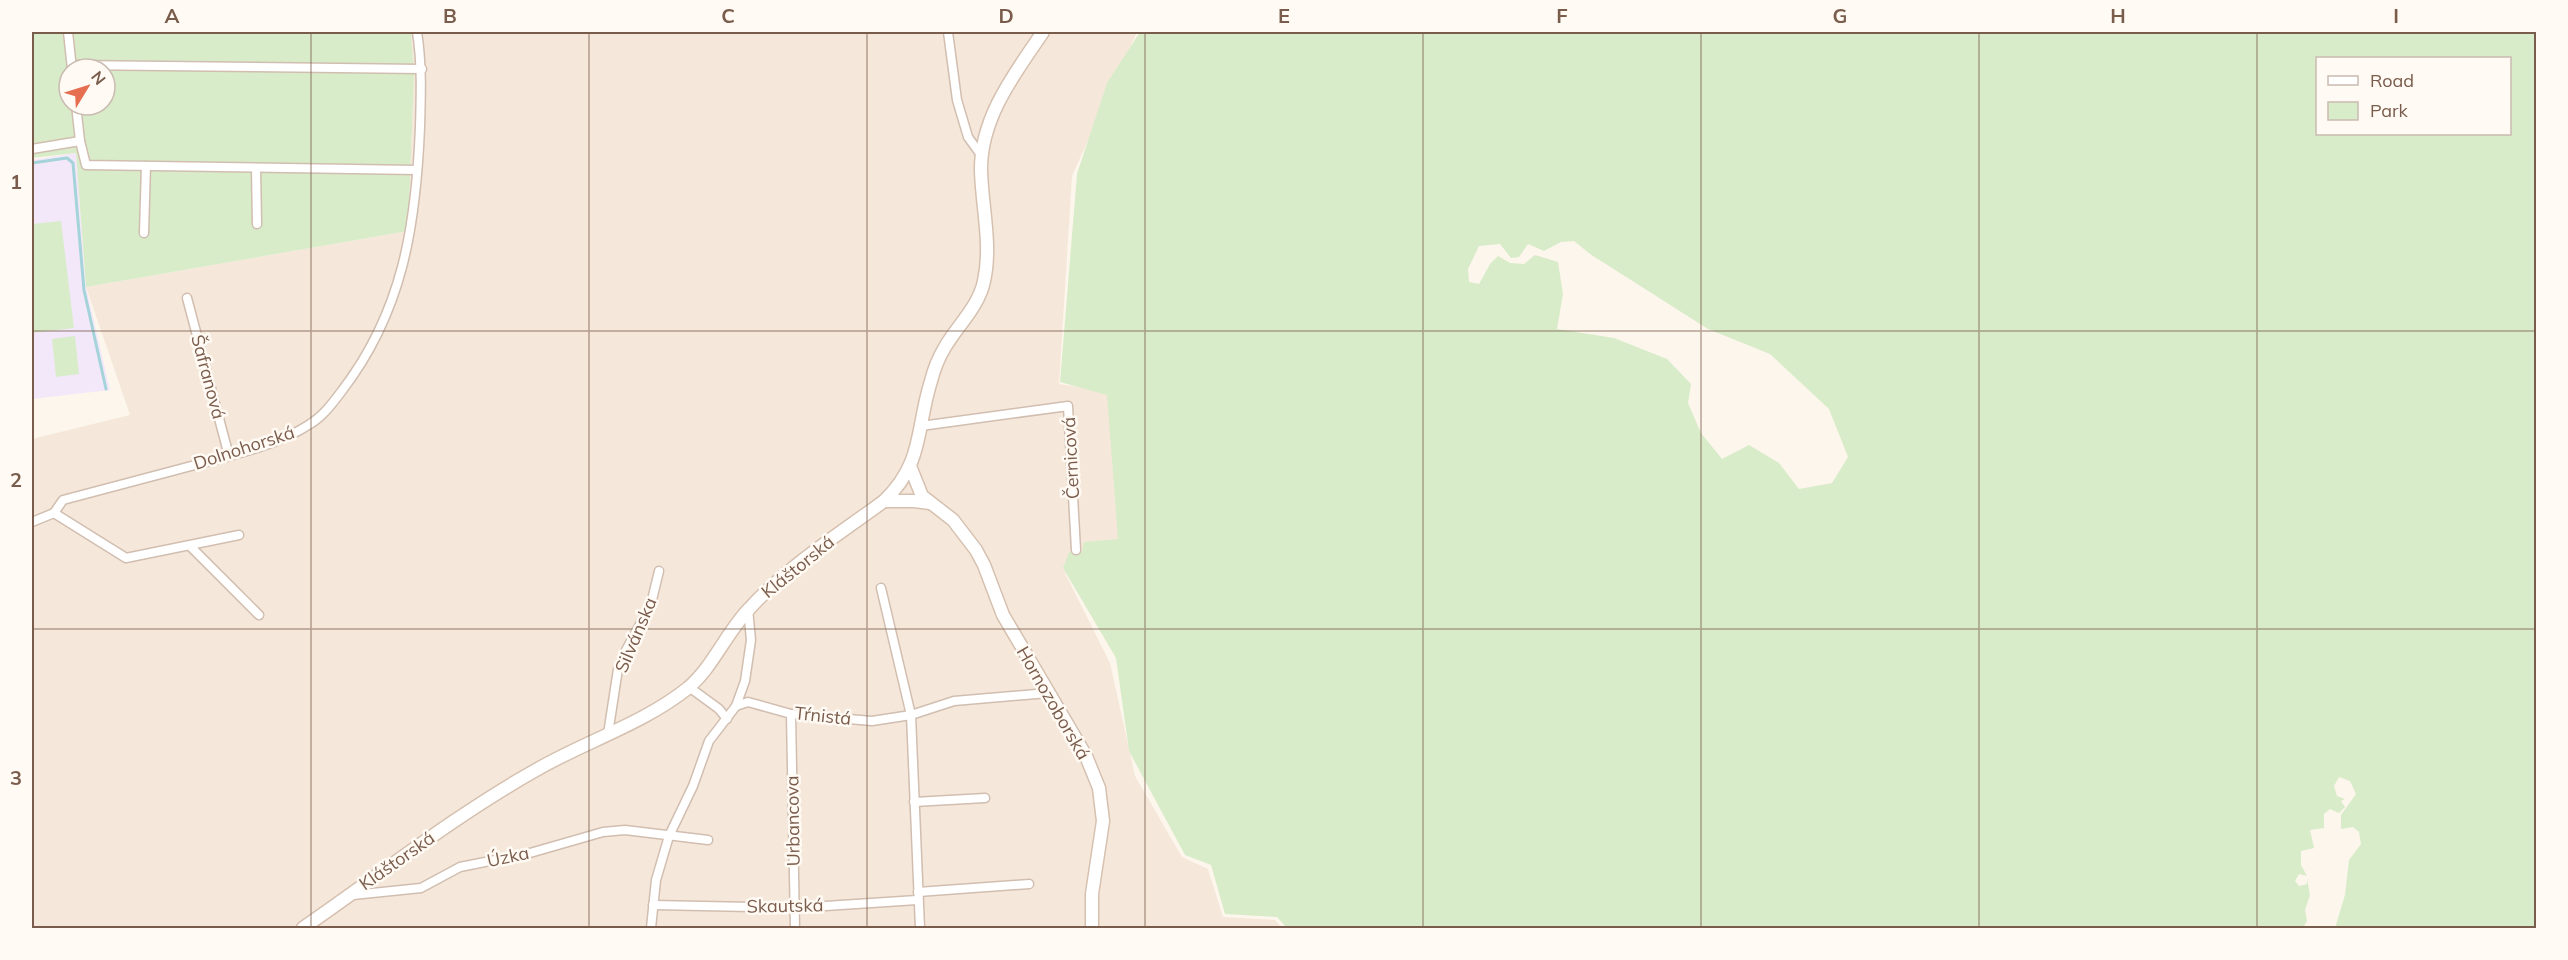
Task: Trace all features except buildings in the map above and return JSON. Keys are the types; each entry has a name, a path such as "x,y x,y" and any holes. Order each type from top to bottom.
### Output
{"street":[{"path":"68,32 71,57"},
{"name":"Dolnohorská","path":"32,522 54,513 63,500 229,456 274,441 308,426 333,403 361,368 390,309 412,230 422,69 417,32"},
{"path":"948,32 957,99 968,136 981,155"},
{"name":"Kláštorská","path":"303,928 501,791 537,769 648,714 689,687 748,609 778,581 884,501 900,484 910,466 937,363 974,304 984,282 987,257 981,155 997,104 1043,32"},
{"path":"117,67 422,69"},
{"path":"77,117 86,165 417,170"},
{"path":"32,149 80,141"},
{"path":"144,234 146,166"},
{"path":"256,168 257,224"},
{"name":"Šafranová","path":"187,298 229,456"},
{"name":"Černicová","path":"921,426 1068,406 1076,550"},
{"name":"Hornozoborská","path":"910,466 917,487 930,503 953,520 976,550 1003,615 1086,756 1099,788 1102,821 1092,894 1092,928"},
{"path":"884,501 930,503"},
{"path":"54,513 126,558 191,547 239,535"},
{"path":"191,547 259,615"},
{"name":"Silvánska","path":"608,734 618,669 651,604 659,571"},
{"path":"881,588 911,715 920,928"},
{"path":"651,928 656,880 669,836 693,786 709,741 736,706 745,681 751,640 748,609"},
{"path":"689,687 727,718"},
{"name":"Tŕnistá","path":"736,706 748,702 791,714 872,721 911,715 954,701 1048,693"},
{"name":"Urbancova","path":"791,714 795,928"},
{"path":"914,802 985,798"},
{"name":"Úzka","path":"349,895 421,888 460,867 530,853 603,832 625,830 708,840"},
{"name":"Skautská","path":"653,905 795,908 1029,884"}],"shaded area":[{"path":"411,32 1137,32 1072,176 1059,384 1115,393 1126,559 1081,563 1065,573 1110,663 1135,776 1182,857 1208,869 1223,917 1275,920 1282,928 32,928 32,439 130,415 86,287 408,231 414,76"},
{"path":"76,153 86,287 110,390 32,399 32,160"}],"green space":[{"path":"32,32 411,32 414,76 408,231 86,287 76,153 32,158"},
{"path":"1140,32 2536,32 2536,928 2335,928 2345,895 2349,860 2361,844 2359,832 2353,827 2341,829 2341,815 2356,794 2350,781 2339,777 2334,786 2337,796 2345,799 2341,801 2345,807 2339,813 2330,809 2324,814 2324,828 2310,830 2314,848 2301,851 2301,865 2307,876 2299,874 2295,881 2299,886 2307,884 2307,878 2310,895 2305,910 2307,921 2303,928 1287,928 1277,917 1225,914 1211,865 1185,855 1129,751 1116,658 1063,568 1069,552 1082,552 1084,542 1118,539 1107,395 1060,382 1077,174 1107,83","holes":["1574,241 1590,254 1708,329 1770,354 1829,409 1848,457 1832,483 1799,489 1779,463 1749,445 1722,459 1701,433 1688,403 1691,384 1667,359 1614,338 1557,329 1563,294 1558,262 1535,255 1524,264 1510,263 1498,256 1490,264 1479,284 1469,282 1468,269 1479,246 1500,244 1511,258 1519,257 1528,244 1544,251 1561,242"]},
{"path":"61,221 74,328 32,333 32,224"},
{"path":"75,336 79,374 56,377 52,339"}],"waterway":[{"path":"32,163 67,158 73,163 84,290 106,389"}]}
